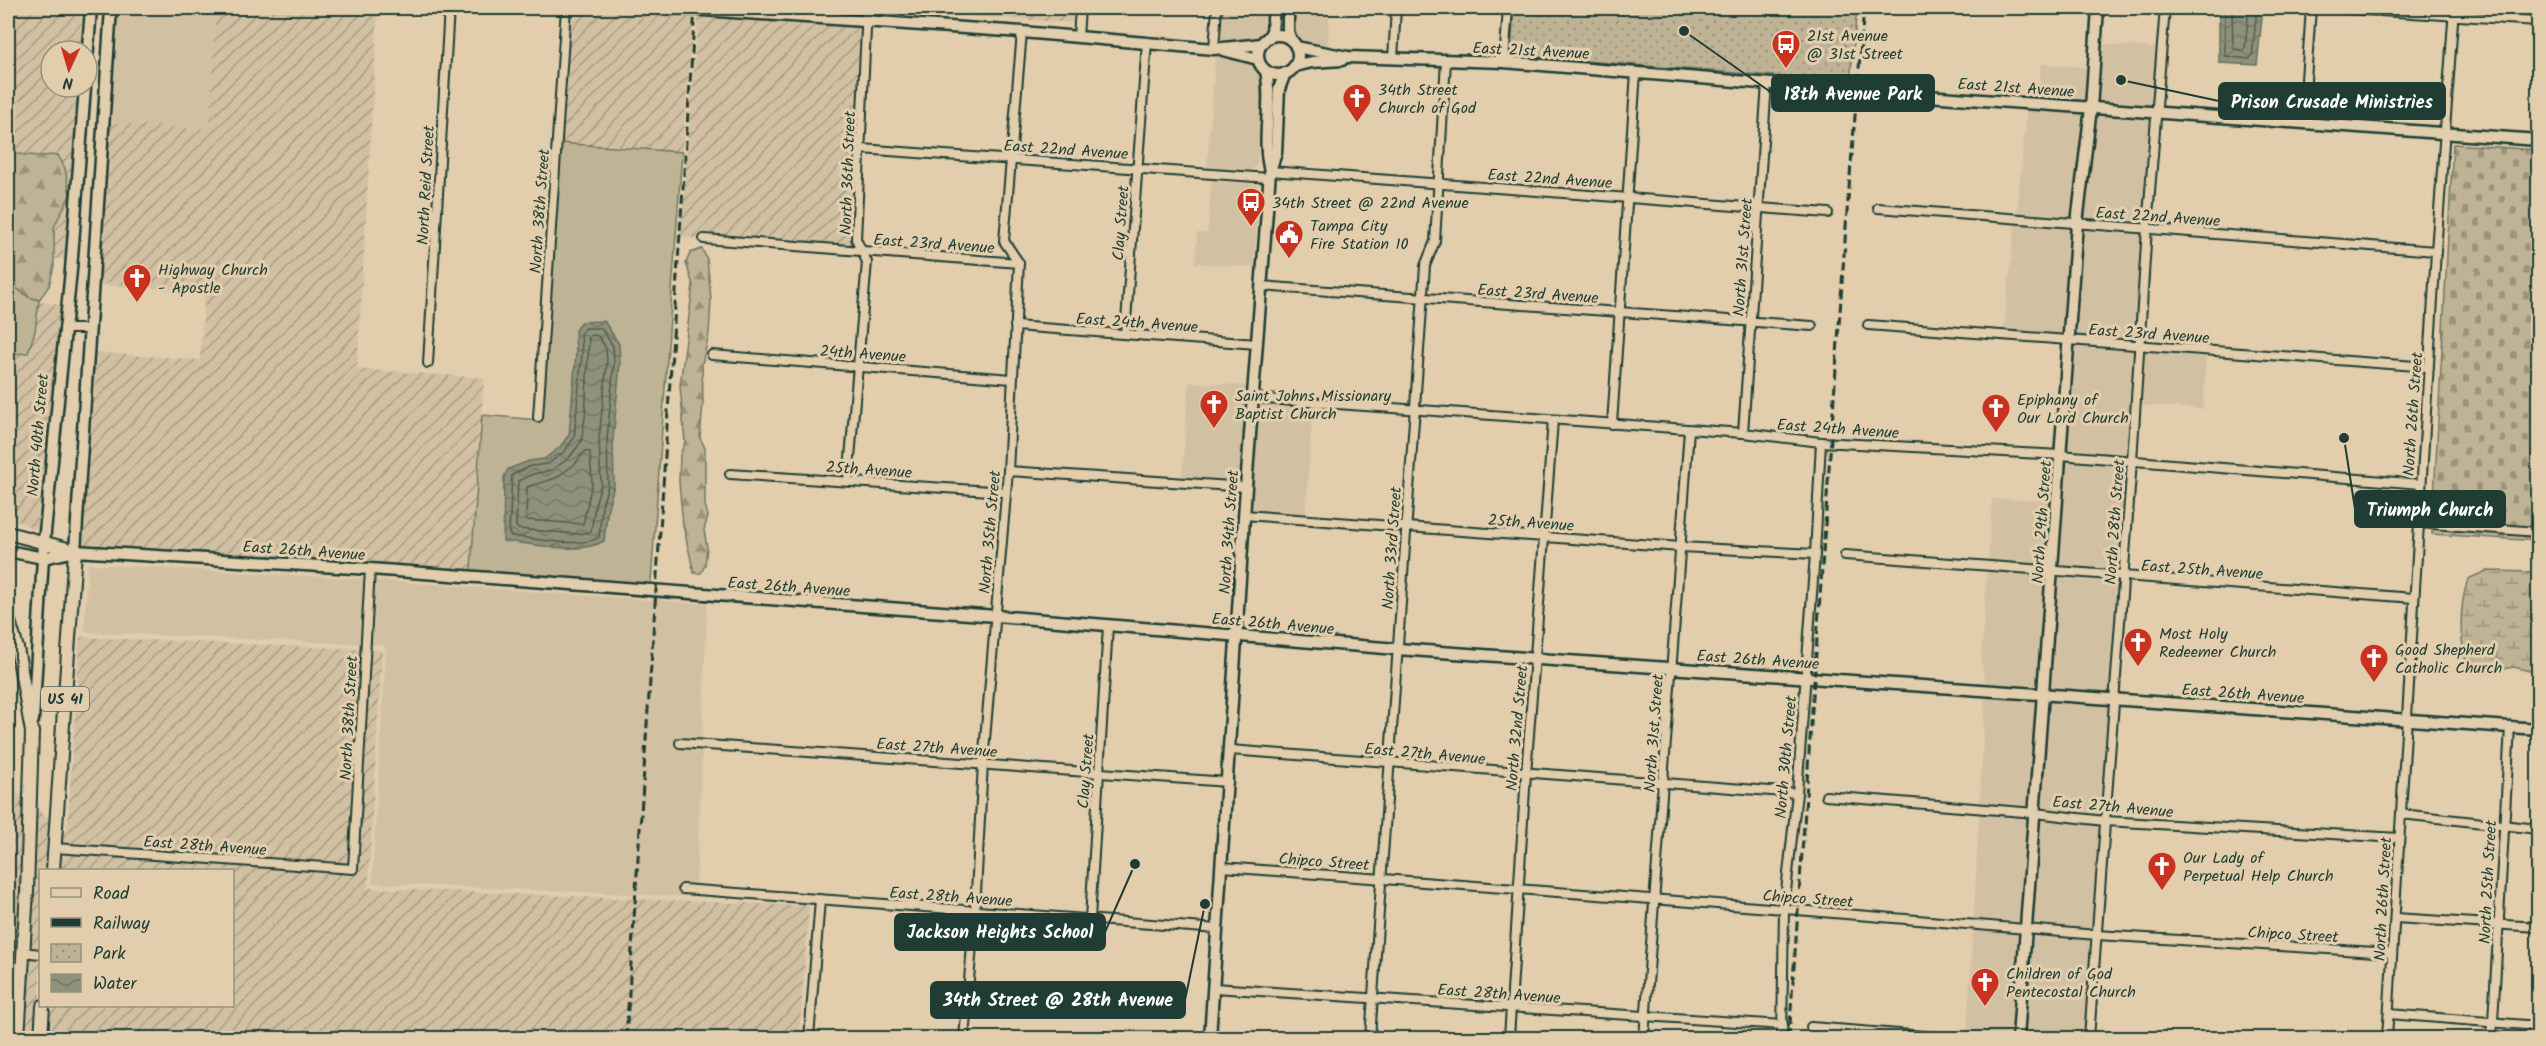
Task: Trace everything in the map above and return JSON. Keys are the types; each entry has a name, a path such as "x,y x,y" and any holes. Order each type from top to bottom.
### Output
{"main road":[{"path":"8,534 75,550"},
{"name":"US 41","path":"53,869 75,550"},
{"name":"US 41","path":"8,618 17,648 32,732"},
{"name":"North 40th Street","path":"18,1038 24,952 32,732"},
{"path":"41,1038 44,1007"}],"street":[{"path":"89,39 91,8"},
{"path":"75,550 111,8"},
{"name":"North Reid Street","path":"428,363 449,8"},
{"name":"North 38th Street","path":"538,417 566,8"},
{"path":"675,8 1022,32 1217,49 1258,58 1266,71 1284,73 1294,66 1297,59 1294,44 1288,32 1288,8"},
{"name":"North 36th Street","path":"848,481 867,262 856,239 867,8"},
{"path":"1078,37 1080,8"},
{"path":"1217,8 1217,49"},
{"path":"1258,58 1272,31 1274,8"},
{"path":"1393,59 1396,8"},
{"path":"1504,62 1508,8"},
{"name":"North 29th Street","path":"2018,1038 2077,223 2091,108 2098,8"},
{"name":"North 28th Street","path":"2089,1038 2124,577 2146,228 2165,8"},
{"path":"2303,123 2311,8"},
{"path":"2332,8 2454,12 2538,21"},
{"name":"North 26th Street","path":"2386,1038 2428,367 2454,12"},
{"path":"1019,263 1004,241 1022,32"},
{"path":"1217,49 1265,41 1277,36 1294,44"},
{"name":"Clay Street","path":"1125,334 1147,42"},
{"name":"East 21st Avenue","path":"1294,44 1348,57 1504,62 2538,140"},
{"name":"East 21st Avenue","path":"1294,66 1342,60 1348,57"},
{"name":"North 33rd Street","path":"1370,1038 1406,526 1417,410 1425,266 1435,241 1446,61"},
{"name":"North 34th Street","path":"1266,71 1268,88 1265,154 1269,175"},
{"path":"1612,424 1636,72"},
{"name":"North 34th Street","path":"1210,1038 1269,175 1276,153 1279,89 1284,73"},
{"name":"North 31st Street","path":"1743,433 1767,82"},
{"name":"North 40th Street","path":"32,732 44,542 71,270 84,99"},
{"path":"83,113 104,115"},
{"name":"East 22nd Avenue","path":"861,149 1437,184 1828,213"},
{"name":"East 22nd Avenue","path":"1878,208 2436,251"},
{"name":"East 23rd Avenue","path":"704,238 1019,263"},
{"name":"North 35th Street","path":"964,1038 975,911 983,764 1008,471 1019,263"},
{"name":"East 23rd Avenue","path":"1261,286 1812,326"},
{"name":"East 23rd Avenue","path":"1868,325 2428,367"},
{"name":"East 24th Avenue","path":"1015,326 1257,344"},
{"path":"64,328 88,329"},
{"name":"24th Avenue","path":"712,355 1012,379"},
{"name":"East 24th Avenue","path":"1254,398 1743,433 1821,442 2060,455 2421,484"},
{"name":"North 32nd Street","path":"1509,1038 1553,420"},
{"name":"North 31st Street","path":"1644,1038 1689,430"},
{"name":"North 30th Street","path":"1782,1038 1784,909 1797,793 1821,442"},
{"path":"1008,471 1246,487"},
{"name":"25th Avenue","path":"730,474 1006,492"},
{"name":"25th Avenue","path":"1244,515 1681,547 1815,554"},
{"path":"2419,523 2538,532"},
{"name":"East 26th Avenue","path":"8,551 43,558 75,550 370,569 1397,649 2538,729"},
{"name":"East 25th Avenue","path":"1845,555 2414,598"},
{"name":"North 38th Street","path":"353,869 370,569"},
{"name":"Clay Street","path":"1090,919 1108,626"},
{"name":"North 25th Street","path":"2492,1038 2510,727"},
{"name":"East 27th Avenue","path":"680,743 1228,782"},
{"name":"East 27th Avenue","path":"1230,750 1797,793"},
{"name":"East 27th Avenue","path":"1826,796 2105,820 2398,838"},
{"path":"2401,814 2538,828"},
{"name":"East 28th Avenue","path":"55,848 353,869"},
{"name":"Chipco Street","path":"1222,867 2097,935 2392,953"},
{"name":"East 28th Avenue","path":"683,889 1218,929"},
{"path":"809,1038 820,900"},
{"path":"2395,918 2538,927"},
{"path":"24,952 39,954"},
{"name":"East 28th Avenue","path":"1214,988 1783,1025"},
{"path":"2389,1014 2538,1026"},
{"path":"1811,1027 1949,1038"}],"shaded area":[{"path":"8,8 81,8 82,39 39,39 39,99 81,99 71,260 8,256"},
{"path":"117,8 216,8 209,129 105,122"},
{"path":"216,8 378,8 357,369 484,378 470,582 204,564 75,559 87,352 200,360 205,292 93,284 105,122 209,129"},
{"path":"568,8 693,12 682,152 559,143"},
{"path":"699,8 857,8 856,25 863,26 852,249 680,237"},
{"path":"857,8 1073,8 1072,23"},
{"path":"1219,8 1265,8 1257,164 1251,171 1207,167"},
{"path":"1290,8 1330,8 1327,52 1312,49 1297,41"},
{"path":"2098,44 2161,48 2156,112 2093,108"},
{"path":"2041,64 2094,68 2090,108 2038,103"},
{"path":"2027,109 2085,113 2073,217 2017,213"},
{"path":"2095,114 2152,118 2142,222 2083,218"},
{"path":"1211,181 1257,185 1259,190 1254,267 1195,263 1197,233 1208,233"},
{"path":"2015,224 2072,228 2064,334 2004,330"},
{"path":"2082,229 2141,234 2135,339 2074,335"},
{"path":"27,300 69,306 49,430 46,531 32,528 8,516 8,311"},
{"path":"2074,346 2135,351 2128,455 2066,450"},
{"path":"2145,351 2206,356 2203,409 2141,405"},
{"path":"1189,382 1249,386 1241,481 1182,477"},
{"path":"1255,400 1313,404 1305,518 1248,514"},
{"path":"2065,461 2127,466 2119,571 2057,566"},
{"path":"1992,499 2052,501 2047,565 1988,561"},
{"path":"88,564 364,579 361,644 84,632"},
{"path":"1987,572 2047,576 2039,688 1986,684 1981,662"},
{"path":"2057,577 2118,582 2110,693 2049,689"},
{"path":"374,580 650,600 654,597 663,601 707,604 702,739 676,737 675,748 702,750 696,884 679,883 678,894 696,897 372,883 386,650 383,645 371,645"},
{"path":"80,637 382,650 368,888 809,906 799,1038 8,1038 8,718 14,790 67,834"},
{"path":"1985,696 2039,699 2031,807 1980,803"},
{"path":"2048,700 2109,704 2101,814 2041,807"},
{"path":"1979,814 2030,818 2022,923 1974,919"},
{"path":"2040,819 2100,826 2092,929 2032,924"},
{"path":"1973,930 2021,934 2014,1038 1967,1034"},
{"path":"2031,935 2091,940 2084,1038 2024,1038"}],"green space":[{"path":"1514,8 1857,8 1850,82 1511,55"},
{"path":"559,143 682,152 650,595 470,582 482,415 539,420"},
{"path":"2453,144 2538,150 2538,541 2432,534"},
{"path":"8,153 58,155 65,168 70,195 54,227 54,266 49,286 39,300 29,297 8,282"},
{"path":"702,249 707,259 711,299 709,334 702,364 703,403 700,438 705,448 705,505 708,516 704,530 707,547 705,565 701,573 694,573 683,525 679,482 680,455 685,442 680,386 693,285 686,263 690,253"},
{"path":"8,282 29,297 39,300 35,331 28,353 8,354"},
{"path":"2486,571 2538,572 2538,673 2514,667 2483,672 2467,666 2461,622 2465,590 2468,579"}],"water":[{"path":"2219,8 2263,8 2257,65 2219,63"},
{"path":"604,321 619,344 620,364 613,440 614,486 608,507 604,541 581,548 568,548 503,541 504,477 508,469 529,461 544,459 559,448 569,435 576,353 575,331 581,322"}],"railway":[{"path":"626,1038 695,8"},
{"path":"1789,1038 1847,212 1864,8"}],"place":[{"name":"18th Avenue Park","path":"1684,31"},
{"name":"21st Avenue @ 31st Street","path":"1786,70"},
{"name":"Prison Crusade Ministries","path":"2121,80"},
{"name":"34th Street Church of God","path":"1357,124"},
{"name":"34th Street @ 22nd Avenue","path":"1251,228"},
{"name":"Tampa City Fire Station 10","path":"1289,260"},
{"name":"Highway Church - Apostle","path":"137,304"},
{"name":"Saint Johns Missionary Baptist Church","path":"1214,430"},
{"name":"Epiphany of Our Lord Church","path":"1996,434"},
{"name":"Triumph Church","path":"2344,438"},
{"name":"Most Holy Redeemer Church","path":"2138,668"},
{"name":"Good Shepherd Catholic Church","path":"2374,684"},
{"name":"Jackson Heights School","path":"1135,864"},
{"name":"Our Lady of Perpetual Help Church","path":"2162,892"},
{"name":"34th Street @ 28th Avenue","path":"1205,904"},
{"name":"Children of God Pentecostal Church","path":"1985,1008"}]}
